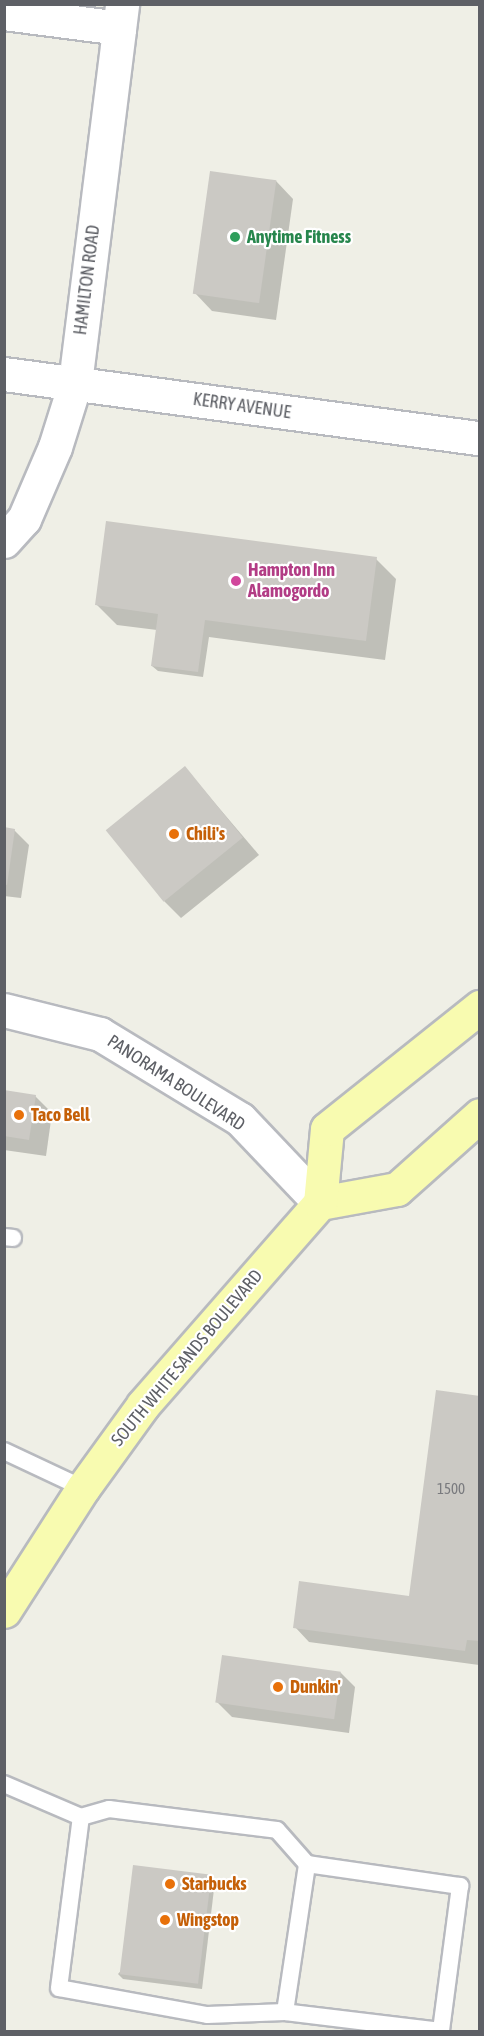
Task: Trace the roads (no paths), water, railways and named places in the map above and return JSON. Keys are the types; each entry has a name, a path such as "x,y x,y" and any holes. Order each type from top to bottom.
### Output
{"main road":[{"path":"4,13 120,16"},
{"name":"HAMILTON ROAD","path":"4,541 24,519 55,447 75,383 120,16"},
{"name":"KERRY AVENUE","path":"4,374 480,438"},
{"path":"480,1007 327,1129 320,1203 397,1189 480,1115"},
{"name":"PANORAMA BOULEVARD","path":"4,1010 100,1034 240,1119 320,1203"},
{"name":"SOUTH WHITE SANDS BOULEVARD","path":"4,1611 83,1488 143,1405 320,1203"}],"lane":[{"path":"4,1451 83,1488"},
{"path":"4,1784 81,1817 109,1809 277,1830 307,1864 460,1886 441,2031 285,2012 207,2015 59,1988 81,1817"},
{"path":"285,2012 307,1864"}],"place":[{"name":"Anytime Fitness","path":"235,237"},
{"name":"Hampton Inn Alamogordo","path":"236,581"},
{"name":"Chili's","path":"174,834"},
{"name":"Taco Bell","path":"19,1115"},
{"name":"Dunkin'","path":"278,1687"},
{"name":"Starbucks","path":"170,1884"},
{"name":"Wingstop","path":"165,1920"}]}
